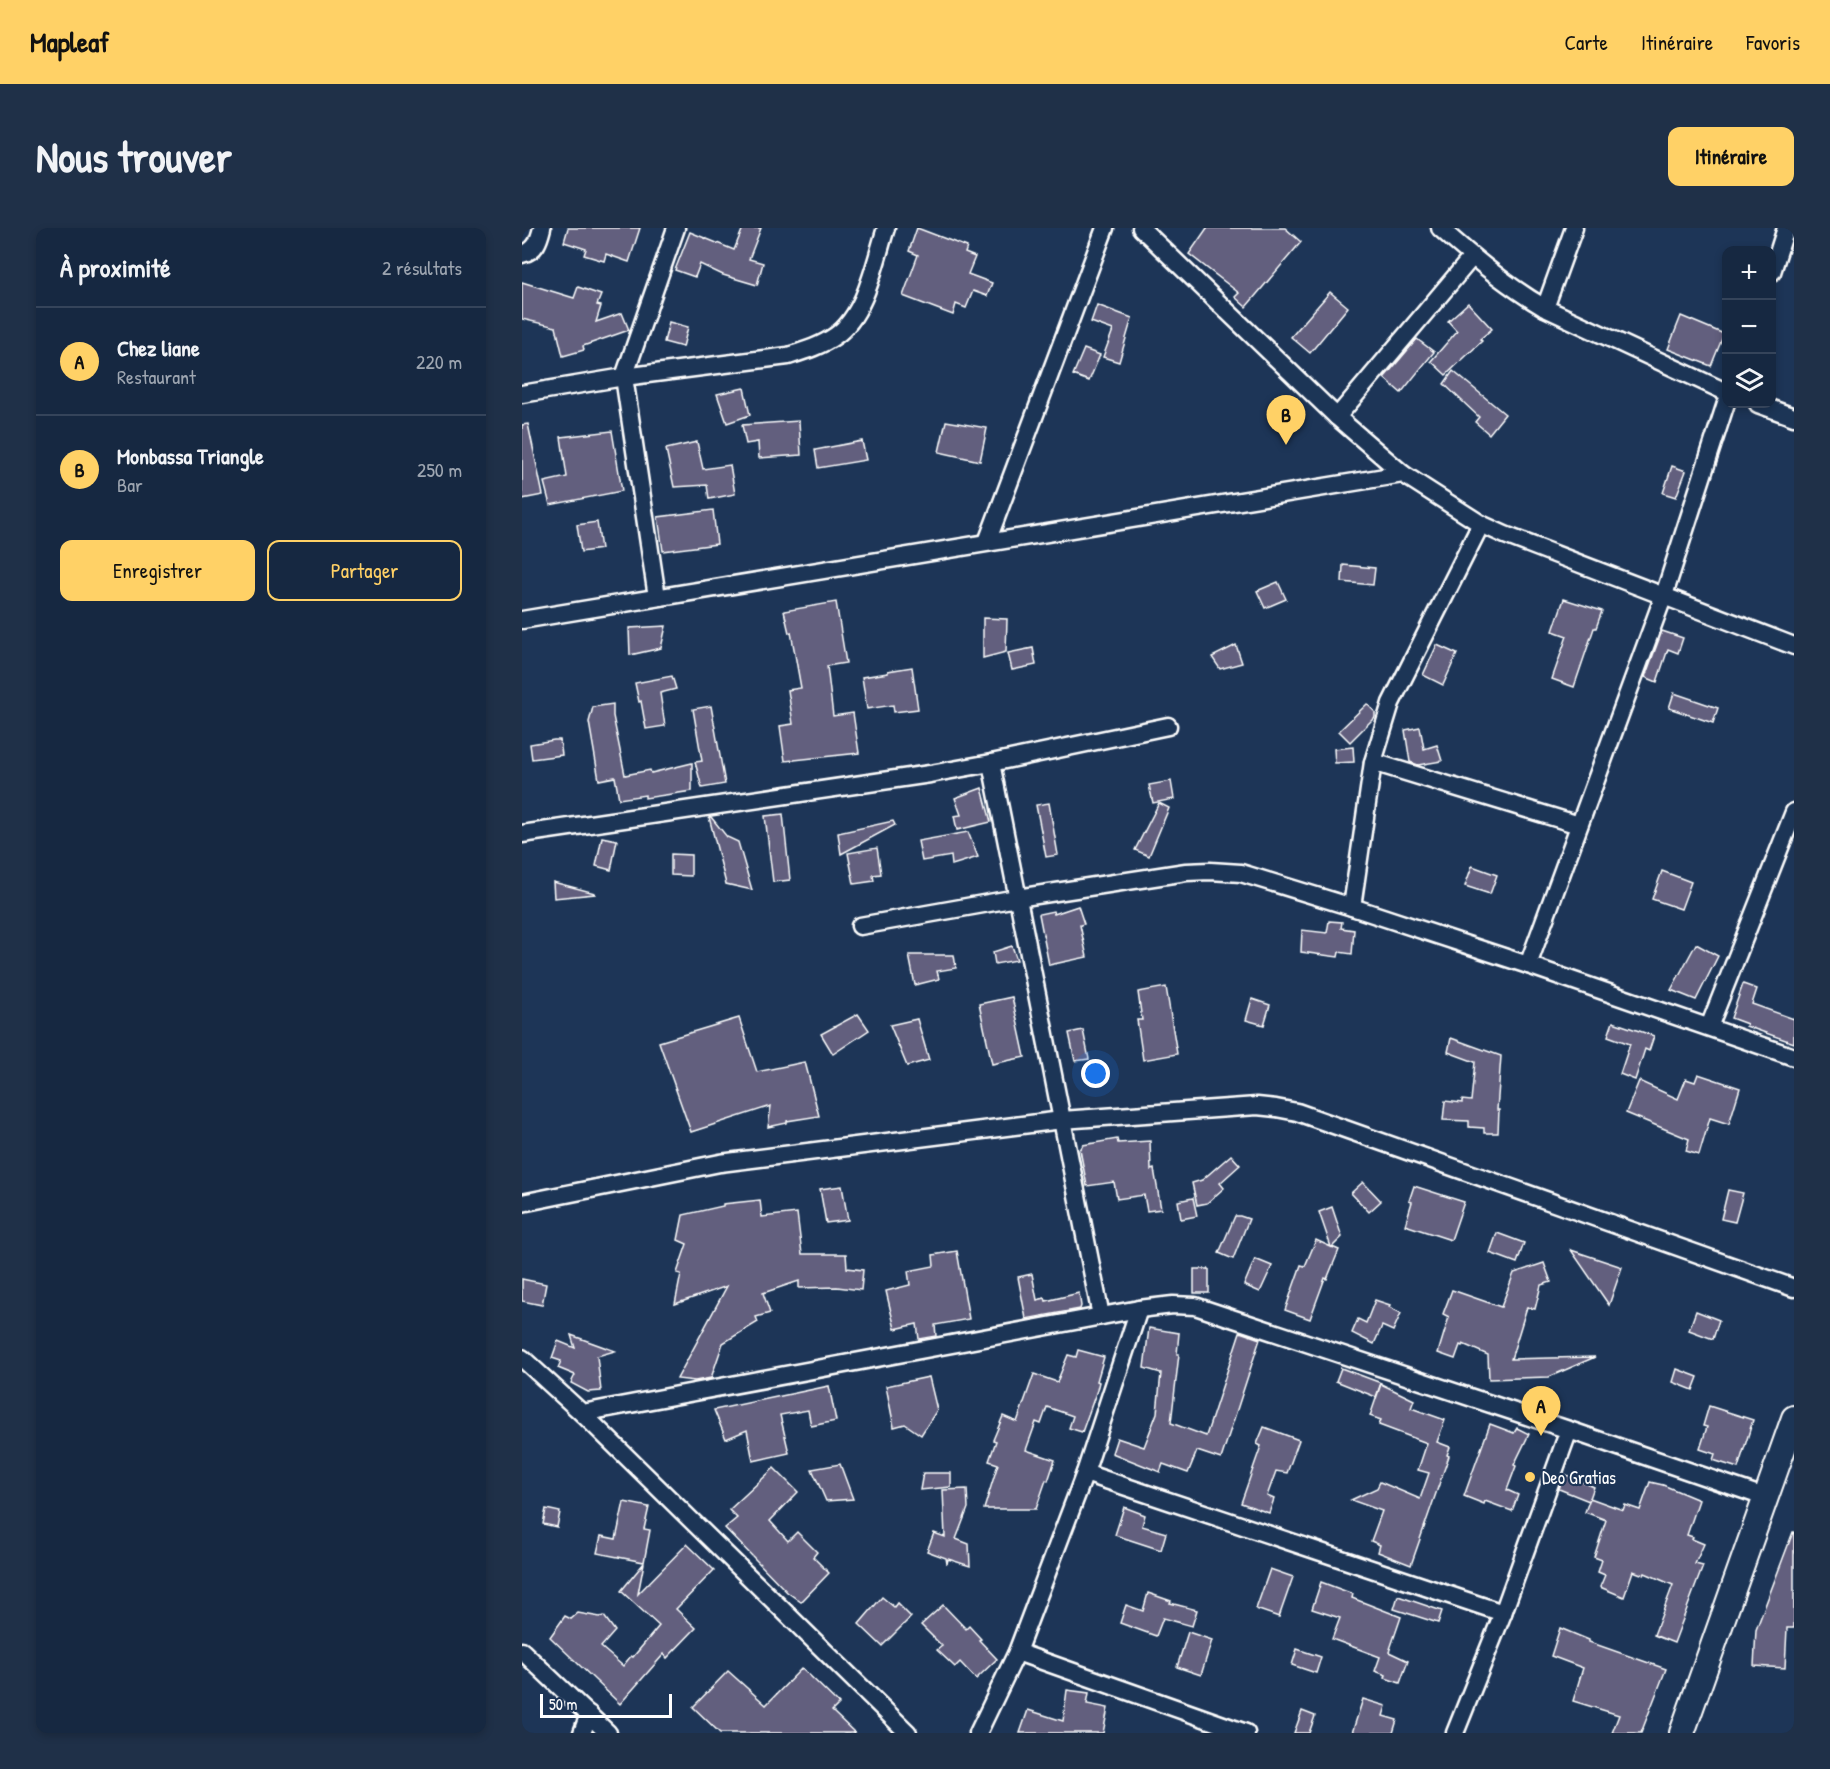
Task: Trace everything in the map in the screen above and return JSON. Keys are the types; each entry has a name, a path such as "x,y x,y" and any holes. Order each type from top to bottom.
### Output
{"street":[{"path":"522,254 531,251 536,246 542,228"},
{"path":"657,597 624,377 676,228"},
{"path":"522,394 624,377 788,356 812,348 836,336 852,320 864,297 886,228"},
{"path":"987,542 1105,228"},
{"path":"1141,228 1337,417 1403,474 1481,524 1794,646"},
{"path":"1440,228 1472,257 1527,298 1722,390"},
{"path":"1545,308 1574,228"},
{"path":"1776,259 1786,228"},
{"path":"1337,417 1472,257"},
{"path":"1528,965 1664,595 1724,408"},
{"path":"1769,408 1794,417"},
{"path":"522,620 1403,474"},
{"path":"1352,907 1373,762 1391,703 1481,524"},
{"path":"522,834 930,774 1168,726"},
{"path":"1373,762 1579,825"},
{"path":"992,763 1101,1316"},
{"path":"1709,1028 1794,812"},
{"path":"860,926 1017,898 1186,873 1210,871 1241,873 1528,965 1794,1057"},
{"path":"522,1203 720,1163 1062,1120 1257,1106 1308,1116 1794,1288"},
{"path":"582,1413 1138,1309 1173,1305 1195,1306 1767,1498"},
{"path":"978,1733 1017,1652 1085,1473 1138,1309"},
{"path":"522,1358 582,1413 908,1733"},
{"path":"1682,1733 1794,1418"},
{"path":"1455,1733 1503,1613 1569,1430"},
{"path":"1085,1473 1503,1613"},
{"path":"522,1651 608,1733"},
{"path":"1017,1652 1246,1733"},
{"path":"582,1733 588,1714"}],"building":[{"path":"568,228 640,228 629,262 606,254 604,261 584,255 586,249 564,242"},
{"path":"743,228 761,228 749,259 763,263 757,285 723,275 700,264 695,277 675,270 690,232 734,250"},
{"path":"917,228 967,247 965,253 975,257 968,274 992,283 987,296 973,291 966,308 956,304 953,315 903,296 918,255 909,251"},
{"path":"1207,228 1285,228 1301,242 1246,307 1235,297 1239,293 1189,254"},
{"path":"522,282 574,298 578,287 601,295 597,305 601,306 596,322 622,313 629,330 583,346 584,350 563,356 556,327 522,319"},
{"path":"1330,292 1348,307 1310,353 1291,337"},
{"path":"1468,303 1492,329 1446,375 1431,361 1457,331 1448,321"},
{"path":"1097,305 1132,318 1119,362 1103,357 1113,330 1091,322"},
{"path":"1681,316 1722,333 1722,339 1711,366 1668,349"},
{"path":"669,322 688,327 683,347 664,342"},
{"path":"1417,339 1434,352 1401,393 1384,378"},
{"path":"1084,349 1100,355 1089,381 1073,375"},
{"path":"1453,371 1505,414 1489,434 1475,422 1479,417 1444,384"},
{"path":"744,388 750,415 727,423 717,394"},
{"path":"799,421 801,455 759,458 758,442 746,444 742,425"},
{"path":"946,421 987,428 980,461 939,452"},
{"path":"528,424 543,495 522,499 522,425"},
{"path":"612,431 622,491 550,505 544,482 567,477 561,437"},
{"path":"862,441 866,460 818,468 815,450"},
{"path":"697,442 703,469 730,465 735,494 709,499 707,485 674,487 666,449"},
{"path":"1672,466 1686,471 1676,497 1663,493"},
{"path":"713,510 717,544 663,551 658,517"},
{"path":"597,522 601,549 581,552 577,525"},
{"path":"1343,565 1375,568 1373,585 1342,582"},
{"path":"1278,582 1286,599 1265,608 1257,591"},
{"path":"1564,599 1602,611 1574,687 1552,679 1567,636 1553,631"},
{"path":"836,602 846,663 827,666 833,716 853,713 859,753 785,761 780,726 793,724 788,690 801,688 791,632 789,633 784,611"},
{"path":"983,618 1007,619 1006,652 983,658"},
{"path":"666,626 661,648 630,655 629,628"},
{"path":"1662,631 1683,638 1678,653 1668,649 1657,682 1645,677"},
{"path":"1236,645 1242,663 1220,669 1212,657"},
{"path":"1437,645 1457,654 1443,685 1423,675"},
{"path":"1033,648 1036,665 1012,670 1008,653"},
{"path":"912,667 918,709 894,712 893,705 867,709 862,677"},
{"path":"672,676 676,689 660,693 665,726 646,729 635,683"},
{"path":"1674,693 1718,708 1713,723 1669,708"},
{"path":"613,704 613,716 625,775 650,770 651,773 692,763 692,791 645,798 645,795 619,799 615,777 599,780 589,722 593,707"},
{"path":"1367,704 1375,712 1375,717 1350,742 1339,731"},
{"path":"711,706 725,784 702,788 695,762 702,761 693,709"},
{"path":"1420,727 1424,749 1437,745 1442,761 1418,765 1410,762 1405,730"},
{"path":"560,740 562,755 532,759 530,744"},
{"path":"1353,747 1354,762 1335,763 1334,749"},
{"path":"1171,781 1174,799 1153,803 1149,785"},
{"path":"982,788 991,822 957,830 954,816 961,815 955,798"},
{"path":"1049,803 1058,855 1046,857 1036,805"},
{"path":"1159,803 1169,808 1149,856 1135,850"},
{"path":"783,814 790,880 773,882 765,816"},
{"path":"709,817 727,837 738,842 752,890 726,884"},
{"path":"893,821 895,825 841,854 838,833"},
{"path":"968,832 978,857 952,865 951,856 922,861 918,841"},
{"path":"602,837 617,840 611,870 596,866"},
{"path":"877,848 881,874 873,875 874,881 854,884 848,853"},
{"path":"671,854 691,855 691,876 671,875"},
{"path":"1472,866 1497,875 1490,894 1465,886"},
{"path":"1662,871 1691,882 1681,909 1652,899"},
{"path":"553,882 595,893 595,894 554,898"},
{"path":"1078,906 1084,924 1080,925 1087,957 1049,965 1039,914 1053,911 1054,914"},
{"path":"1329,921 1342,922 1341,928 1354,930 1352,954 1339,952 1338,957 1301,952 1302,930 1327,933"},
{"path":"1696,944 1718,956 1696,1000 1671,990"},
{"path":"1012,946 1017,960 995,964 993,952"},
{"path":"909,955 954,955 956,968 937,971 939,979 915,985"},
{"path":"1743,984 1757,989 1752,1004 1794,1019 1794,1043 1746,1026 1747,1024 1731,1018"},
{"path":"1166,987 1177,1054 1143,1060 1137,1020 1142,1020 1138,992"},
{"path":"1012,997 1025,1057 992,1064 979,1004"},
{"path":"1252,999 1270,1005 1264,1025 1246,1020"},
{"path":"858,1014 869,1030 833,1054 821,1034"},
{"path":"739,1018 757,1072 805,1062 819,1116 787,1121 787,1123 768,1127 771,1106 691,1132 659,1042"},
{"path":"917,1019 929,1060 907,1066 890,1025"},
{"path":"1613,1022 1654,1036 1649,1051 1645,1049 1635,1080 1620,1074 1630,1044 1608,1036"},
{"path":"1083,1030 1089,1059 1075,1061 1069,1033"},
{"path":"1451,1038 1501,1056 1497,1110 1499,1110 1498,1133 1484,1133 1484,1128 1469,1127 1469,1121 1443,1120 1445,1101 1462,1103 1462,1100 1471,1101 1475,1062 1448,1052"},
{"path":"1698,1074 1740,1088 1729,1124 1710,1118 1699,1155 1686,1151 1689,1139 1626,1113 1639,1081 1678,1099 1686,1079 1695,1082"},
{"path":"1117,1139 1118,1143 1150,1141 1151,1170 1154,1169 1161,1209 1147,1211 1144,1195 1117,1199 1114,1182 1087,1186 1080,1150 1083,1145"},
{"path":"1231,1155 1240,1165 1220,1183 1224,1188 1207,1203 1197,1205 1192,1183 1202,1180"},
{"path":"1363,1182 1381,1201 1369,1212 1351,1193"},
{"path":"842,1186 848,1220 826,1223 820,1189"},
{"path":"1414,1186 1464,1202 1451,1240 1405,1225"},
{"path":"1728,1190 1743,1193 1735,1222 1721,1219"},
{"path":"1193,1198 1197,1216 1181,1219 1178,1201"},
{"path":"760,1200 762,1217 797,1213 802,1254 846,1254 847,1268 863,1270 861,1290 837,1287 799,1288 799,1281 763,1293 770,1313 756,1317 758,1322 723,1343 711,1378 695,1381 677,1379 727,1286 675,1304 681,1274 677,1273 687,1244 678,1240 683,1215 723,1206 723,1204"},
{"path":"1332,1207 1342,1237 1332,1247 1339,1250 1327,1279 1325,1278 1310,1319 1285,1310 1301,1265 1305,1266 1316,1240 1331,1247 1319,1212"},
{"path":"1235,1216 1249,1219 1233,1259 1219,1253"},
{"path":"1497,1233 1524,1243 1517,1263 1490,1253"},
{"path":"1571,1250 1622,1267 1609,1305"},
{"path":"957,1251 969,1319 935,1325 936,1336 919,1339 917,1324 895,1329 886,1291 910,1285 908,1271 934,1266 933,1255"},
{"path":"1255,1259 1272,1266 1260,1292 1244,1285"},
{"path":"1544,1263 1551,1282 1541,1285 1535,1309 1527,1307 1511,1359 1595,1357 1549,1377 1489,1379 1488,1355 1463,1344 1460,1345 1455,1359 1438,1353 1449,1317 1443,1314 1452,1290 1501,1307 1514,1273"},
{"path":"1194,1269 1209,1269 1209,1293 1194,1293"},
{"path":"1032,1274 1037,1300 1045,1298 1046,1301 1079,1293 1080,1309 1026,1319 1018,1277"},
{"path":"522,1279 546,1284 542,1305 522,1301"},
{"path":"1375,1300 1390,1305 1389,1307 1401,1313 1393,1331 1382,1326 1374,1344 1352,1333 1358,1319 1366,1323"},
{"path":"1696,1311 1719,1320 1713,1339 1689,1330"},
{"path":"1149,1328 1179,1333 1177,1354 1179,1354 1171,1423 1206,1436 1240,1332 1260,1339 1221,1459 1197,1451 1188,1473 1163,1464 1160,1472 1112,1453 1117,1438 1144,1447 1157,1413 1161,1373 1144,1368"},
{"path":"571,1335 615,1351 597,1356 601,1391 588,1392 571,1383 575,1375 558,1368 561,1361 552,1358 558,1341 575,1348"},
{"path":"1078,1350 1104,1357 1097,1381 1099,1382 1097,1390 1082,1432 1069,1428 1073,1416 1047,1407 1041,1424 1036,1422 1026,1450 1055,1460 1036,1509 984,1509 998,1464 989,1461 996,1441 993,1440 1003,1416 1017,1422 1034,1374 1057,1382 1068,1355 1076,1357"},
{"path":"1341,1368 1381,1383 1376,1397 1336,1381"},
{"path":"1677,1369 1698,1377 1693,1390 1673,1382"},
{"path":"929,1377 937,1410 921,1435 905,1424 894,1427 886,1386"},
{"path":"1381,1384 1414,1400 1411,1408 1445,1420 1437,1442 1450,1447 1447,1455 1449,1456 1411,1565 1378,1552 1380,1545 1371,1541 1382,1511 1351,1500 1377,1488 1380,1482 1420,1499 1429,1473 1418,1470 1427,1443 1379,1425 1381,1420 1370,1416"},
{"path":"829,1386 836,1421 811,1426 808,1410 780,1415 789,1453 753,1461 747,1430 726,1439 714,1410"},
{"path":"1709,1406 1753,1420 1738,1468 1713,1460 1715,1454 1700,1449 1707,1427 1703,1426"},
{"path":"1490,1424 1514,1433 1517,1428 1529,1434 1514,1465 1516,1466 1507,1490 1518,1495 1512,1511 1464,1496"},
{"path":"1264,1427 1299,1440 1287,1473 1276,1471 1267,1496 1274,1499 1269,1513 1241,1503 1261,1446 1257,1444"},
{"path":"840,1464 853,1499 826,1501 812,1469"},
{"path":"774,1468 798,1492 770,1521 788,1541 797,1532 817,1552 813,1557 829,1573 801,1602 787,1592 725,1528 737,1518 729,1510"},
{"path":"923,1473 951,1473 951,1487 920,1490"},
{"path":"1564,1474 1594,1487 1589,1501 1559,1489"},
{"path":"1650,1482 1699,1500 1687,1535 1704,1544 1695,1564 1703,1566 1674,1643 1654,1635 1673,1585 1645,1573 1644,1575 1633,1571 1624,1597 1600,1587 1605,1575 1598,1572 1602,1560 1594,1557 1606,1520 1585,1512 1590,1498 1623,1510 1625,1505 1640,1510"},
{"path":"967,1489 968,1508 956,1539 969,1544 970,1566 948,1559 947,1564 946,1558 927,1551 934,1533 945,1537 943,1490"},
{"path":"624,1502 649,1507 644,1529 650,1530 644,1562 597,1553 601,1536 616,1539"},
{"path":"1124,1507 1145,1515 1142,1526 1166,1533 1161,1550 1115,1535"},
{"path":"546,1509 560,1512 557,1527 543,1524"},
{"path":"1793,1532 1794,1628 1787,1628 1785,1668 1754,1666 1756,1630"},
{"path":"687,1544 714,1570 676,1609 696,1628 667,1658 664,1654 620,1704 550,1637 565,1616 571,1619 578,1613 604,1616 615,1631 601,1647 623,1666 659,1626 621,1591 644,1563 638,1594"},
{"path":"1270,1569 1293,1577 1279,1617 1256,1609"},
{"path":"1321,1582 1353,1594 1352,1598 1401,1617 1389,1652 1408,1661 1400,1683 1385,1678 1386,1675 1375,1671 1380,1657 1332,1639 1340,1618 1312,1609"},
{"path":"1148,1593 1171,1601 1170,1603 1197,1610 1192,1626 1163,1618 1156,1636 1120,1623 1126,1605 1143,1611"},
{"path":"1398,1596 1442,1611 1438,1623 1394,1609"},
{"path":"882,1597 894,1607 897,1603 911,1617 882,1646 859,1624"},
{"path":"943,1605 966,1629 969,1626 997,1659 976,1679 960,1662 955,1667 937,1650 942,1646 921,1625"},
{"path":"1560,1628 1589,1640 1589,1642 1666,1669 1641,1733 1612,1733 1619,1715 1573,1701 1583,1668 1551,1656"},
{"path":"1188,1632 1212,1640 1201,1675 1177,1667"},
{"path":"1297,1649 1321,1657 1316,1673 1292,1665"},
{"path":"802,1668 839,1704 832,1711 855,1733 720,1733 693,1707 728,1671 766,1705"},
{"path":"1067,1690 1089,1693 1087,1704 1108,1708 1103,1733 1020,1733 1028,1710 1063,1721"},
{"path":"1363,1699 1386,1706 1383,1716 1397,1720 1393,1733 1352,1733"},
{"path":"1302,1711 1315,1716 1309,1733 1294,1733"}],"place":[{"name":"Monbassa Triangle","path":"1286,445"},
{"name":"Chez liane","path":"1541,1436"},
{"name":"Deo Gratias","path":"1530,1477"}]}
